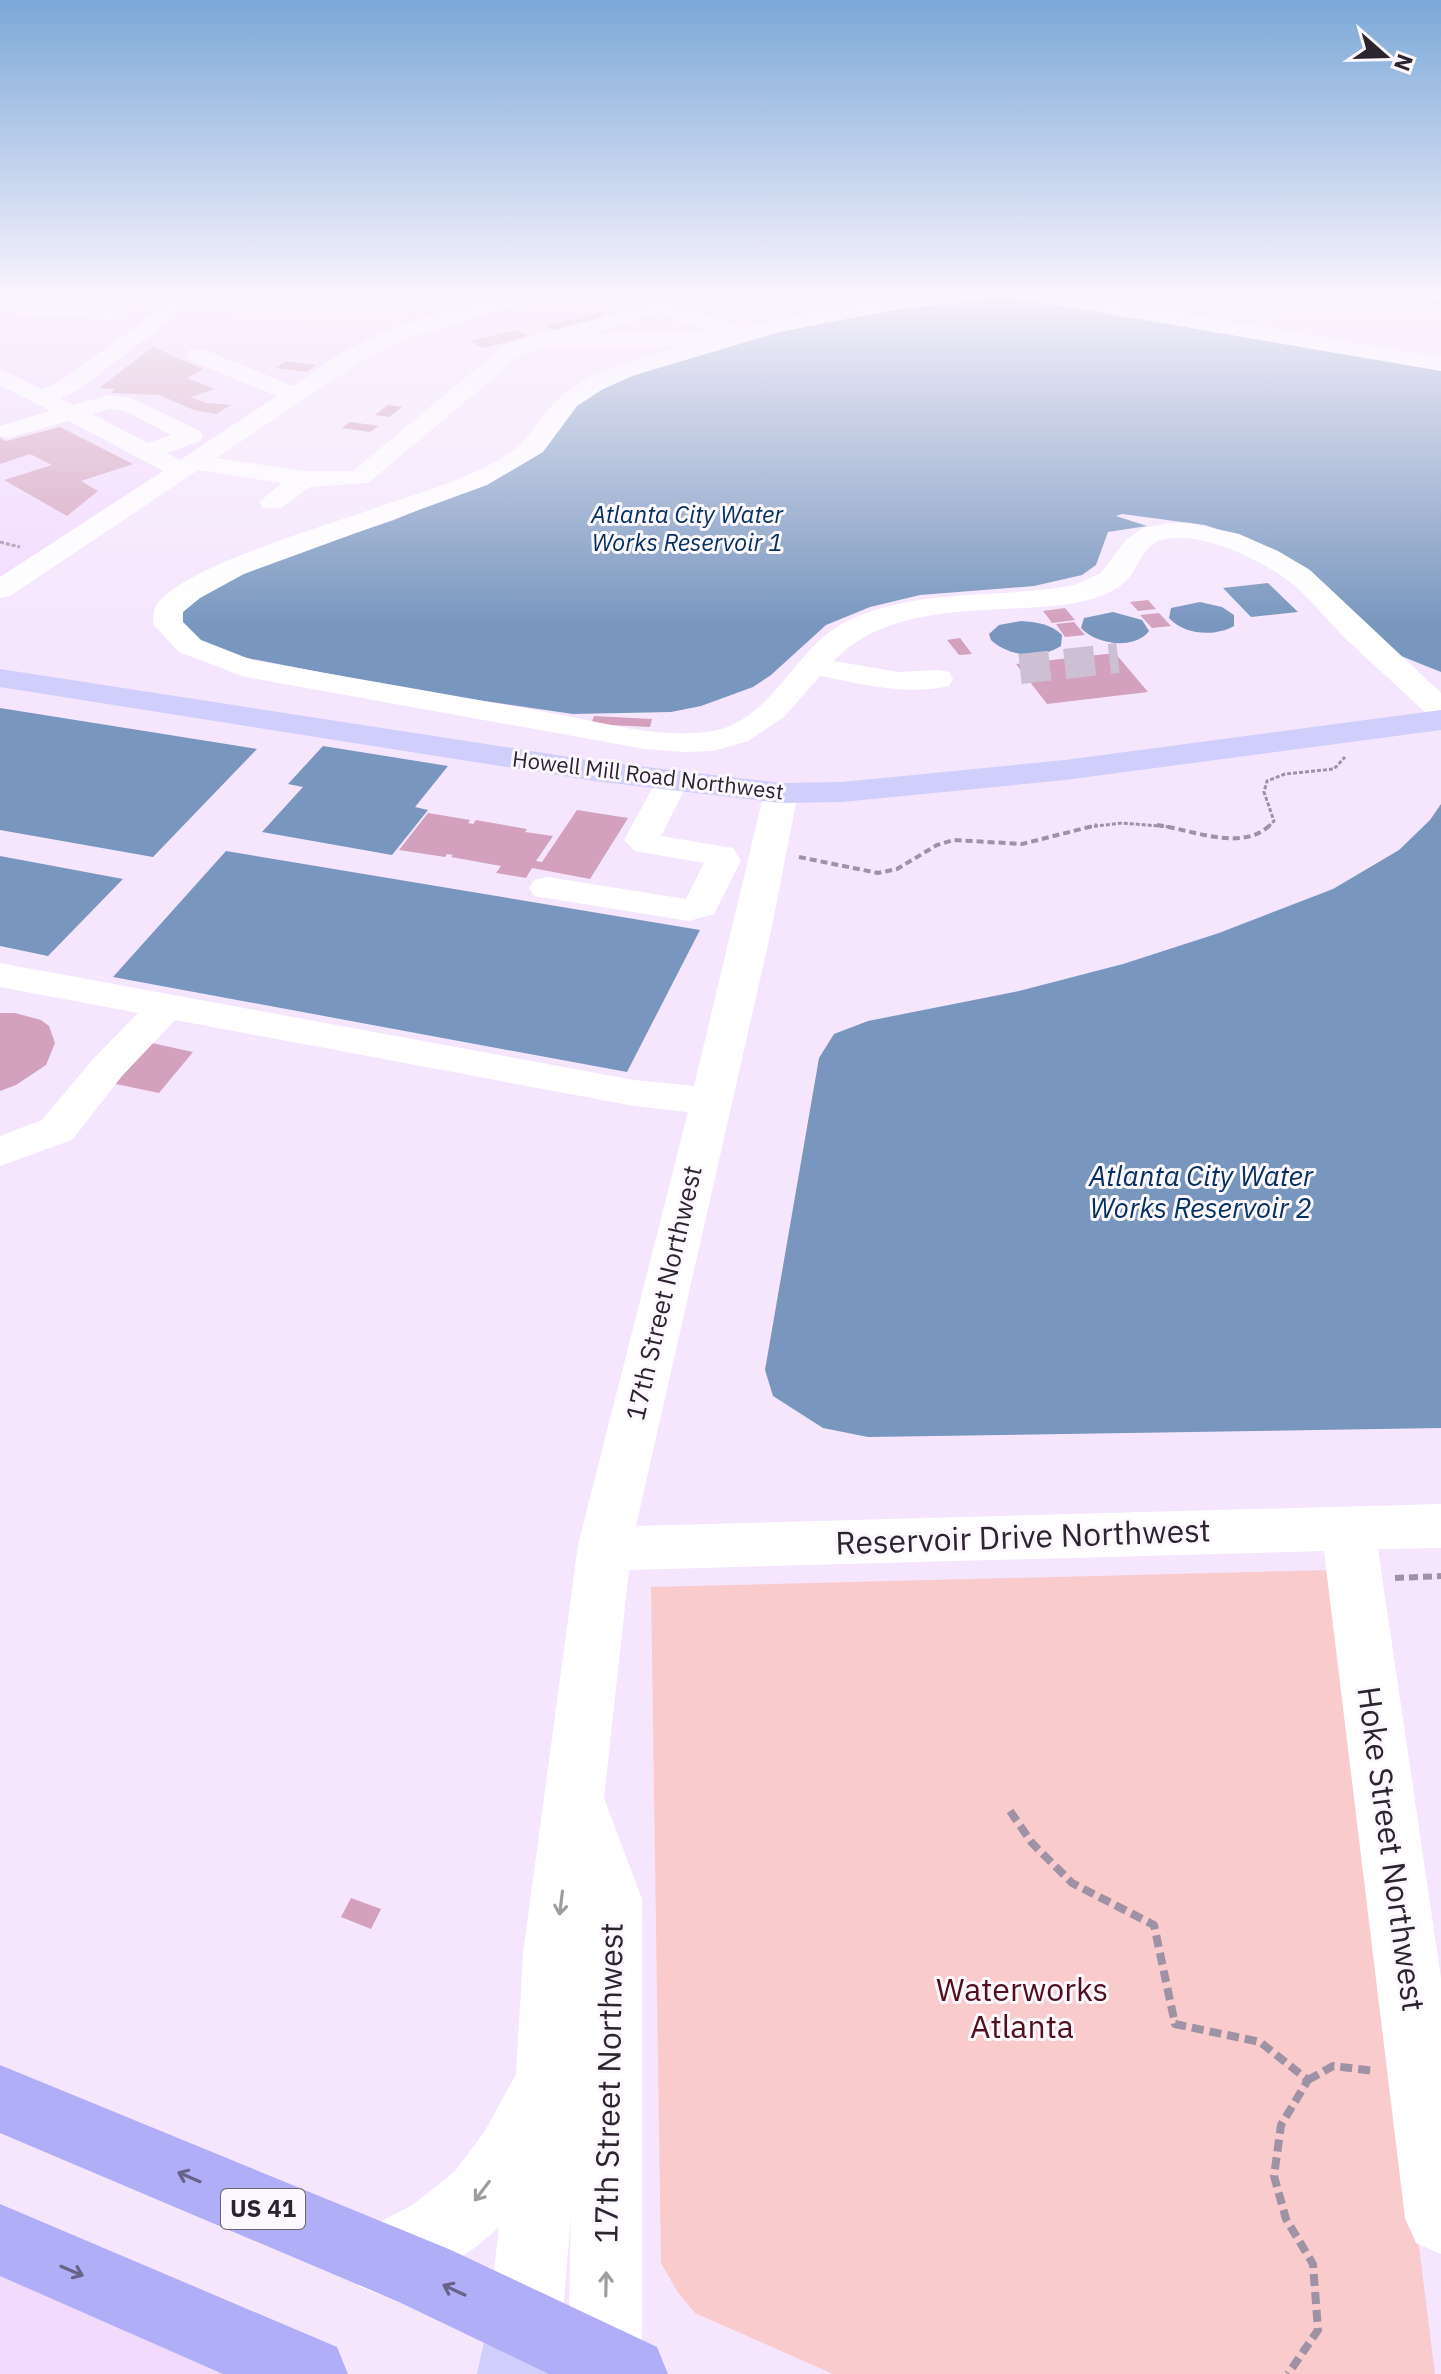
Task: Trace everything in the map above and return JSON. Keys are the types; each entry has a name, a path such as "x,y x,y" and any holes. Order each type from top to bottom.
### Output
{"highway":[{"name":"US 41","path":"0,2099 384,2260 520,2348 613,2370"},
{"path":"0,2240 310,2374"}],"main road":[{"name":"Howell Mill Road Northwest","path":"0,678 672,781 781,793 842,792 1065,770 1348,732 1438,703"}],"street":[{"path":"57,405 147,452 186,466 304,479 359,478 377,489 422,501"},
{"path":"8,431 98,405"},
{"path":"129,405 191,436 147,452"},
{"path":"0,590 279,405"},
{"path":"359,478 447,405"},
{"path":"566,405 534,447 518,459 478,480 234,568 186,595 169,609 168,624 190,646 245,668 676,743 703,743 746,732 766,720 792,700 823,668 844,633 871,622 944,607 1055,597 1094,588 1129,589 1145,580"},
{"path":"96,426 145,412"},
{"path":"122,439 169,424"},
{"path":"272,502 304,479"},
{"path":"1094,588 1115,576 1131,554 1133,546 1156,533 1215,535 1264,562 1299,576 1438,703"},
{"path":"0,561 32,568"},
{"path":"152,590 186,595"},
{"path":"823,668 840,660 878,654"},
{"path":"823,668 898,681 938,679"},
{"path":"547,888 689,910 701,906 723,861 721,855 647,844 641,840 672,781"},
{"name":"17th Street Northwest","path":"520,2348 550,2076 555,1954 605,1545 769,856 781,793"},
{"path":"0,975 634,1093 709,1101"},
{"path":"0,1152 57,1130 108,1067 166,1006"},
{"name":"Reservoir Drive Northwest","path":"605,1545 634,1548 1441,1526"},
{"name":"Hoke Street Northwest","path":"1348,1528 1429,2084 1441,2218"},
{"name":"17th Street Northwest","path":"574,1798 611,1899 613,2370"},
{"path":"384,2260 414,2244 473,2204 528,2124 550,2076"}],"path":[{"path":"769,856 828,862 872,873 889,872 904,866 954,840 1023,844 1085,825 1147,824 1237,839 1256,835 1266,831 1274,821 1264,792 1267,781 1285,774 1334,769 1345,757 1348,732"},
{"path":"1390,1578 1441,1576"},
{"path":"1010,1811 1032,1843 1072,1883 1154,1925 1175,2024 1260,2042 1308,2080"},
{"path":"1288,2374 1318,2330 1313,2264 1286,2219 1274,2176 1281,2125 1308,2080 1333,2066 1429,2084"}],"shaded area":[{"path":"0,405 278,405 0,589"},
{"path":"0,2274 225,2374 0,2374"}],"green space":[{"name":"Waterworks Atlanta","path":"1334,1570 1435,2374 833,2374 695,2313 677,2291 661,2263 651,1587"}],"water":[{"name":"Atlanta City Water Works Reservoir 1","path":"576,405 1441,405 1441,672 1391,652 1253,541 1205,525 1122,514 1116,516 1147,526 1108,532 1096,565 1082,575 1034,586 920,595 870,607 826,625 771,675 753,687 701,706 671,712 573,714 422,692 201,649 185,639 178,614 208,589 275,560 394,520 514,469"},
{"path":"1268,583 1298,612 1251,617 1223,588"},
{"path":"1200,602 1222,607 1234,615 1234,626 1218,632 1191,631 1169,618 1171,608"},
{"path":"1113,612 1142,620 1149,631 1135,641 1115,643 1096,638 1081,628 1084,618"},
{"path":"1021,621 1053,628 1062,635 1061,646 1044,653 1025,654 1007,650 991,640 989,634 999,625"},
{"path":"0,708 257,749 153,857 0,830"},
{"path":"323,746 448,766 415,807 428,810 392,855 262,832 303,787 288,784"},
{"name":"Atlanta City Water Works Reservoir 2","path":"1441,804 1441,1428 868,1437 823,1428 773,1396 765,1370 819,1058 834,1034 868,1021 1019,991 1123,964 1219,933 1333,889 1399,850 1430,820"},
{"path":"226,851 700,930 627,1072 113,977"},
{"path":"0,856 123,879 48,956 0,946"}],"building":[{"path":"182,405 231,405 216,414"},
{"path":"388,405 402,407 389,417 375,415"},
{"path":"350,422 379,426 370,432 342,428"},
{"path":"60,427 133,464 81,481 98,491 67,516 4,480 52,465 30,454 0,464 0,438 6,441"},
{"path":"1148,600 1156,609 1138,611 1130,602"},
{"path":"1065,608 1075,620 1052,623 1043,611"},
{"path":"1159,613 1171,626 1152,628 1140,615"},
{"path":"1074,622 1085,635 1065,637 1056,624"},
{"path":"960,638 972,654 959,655 947,640"},
{"path":"1115,653 1148,692 1047,704 1016,664"},
{"path":"594,716 652,719 650,727 591,724"},
{"path":"577,810 628,818 590,879 532,868 526,878 496,873 501,866 451,857 453,855 447,854 445,857 399,850 428,813 470,820 468,823 473,824 476,820 553,836 536,861 542,862"},
{"path":"0,1013 15,1013 41,1020 49,1026 55,1043 46,1065 16,1085 0,1091"},
{"path":"147,1042 193,1052 159,1093 111,1083"},
{"path":"351,1898 381,1909 371,1929 341,1917"}],"tunnel":[{"path":"1020,669 1118,658"}]}
